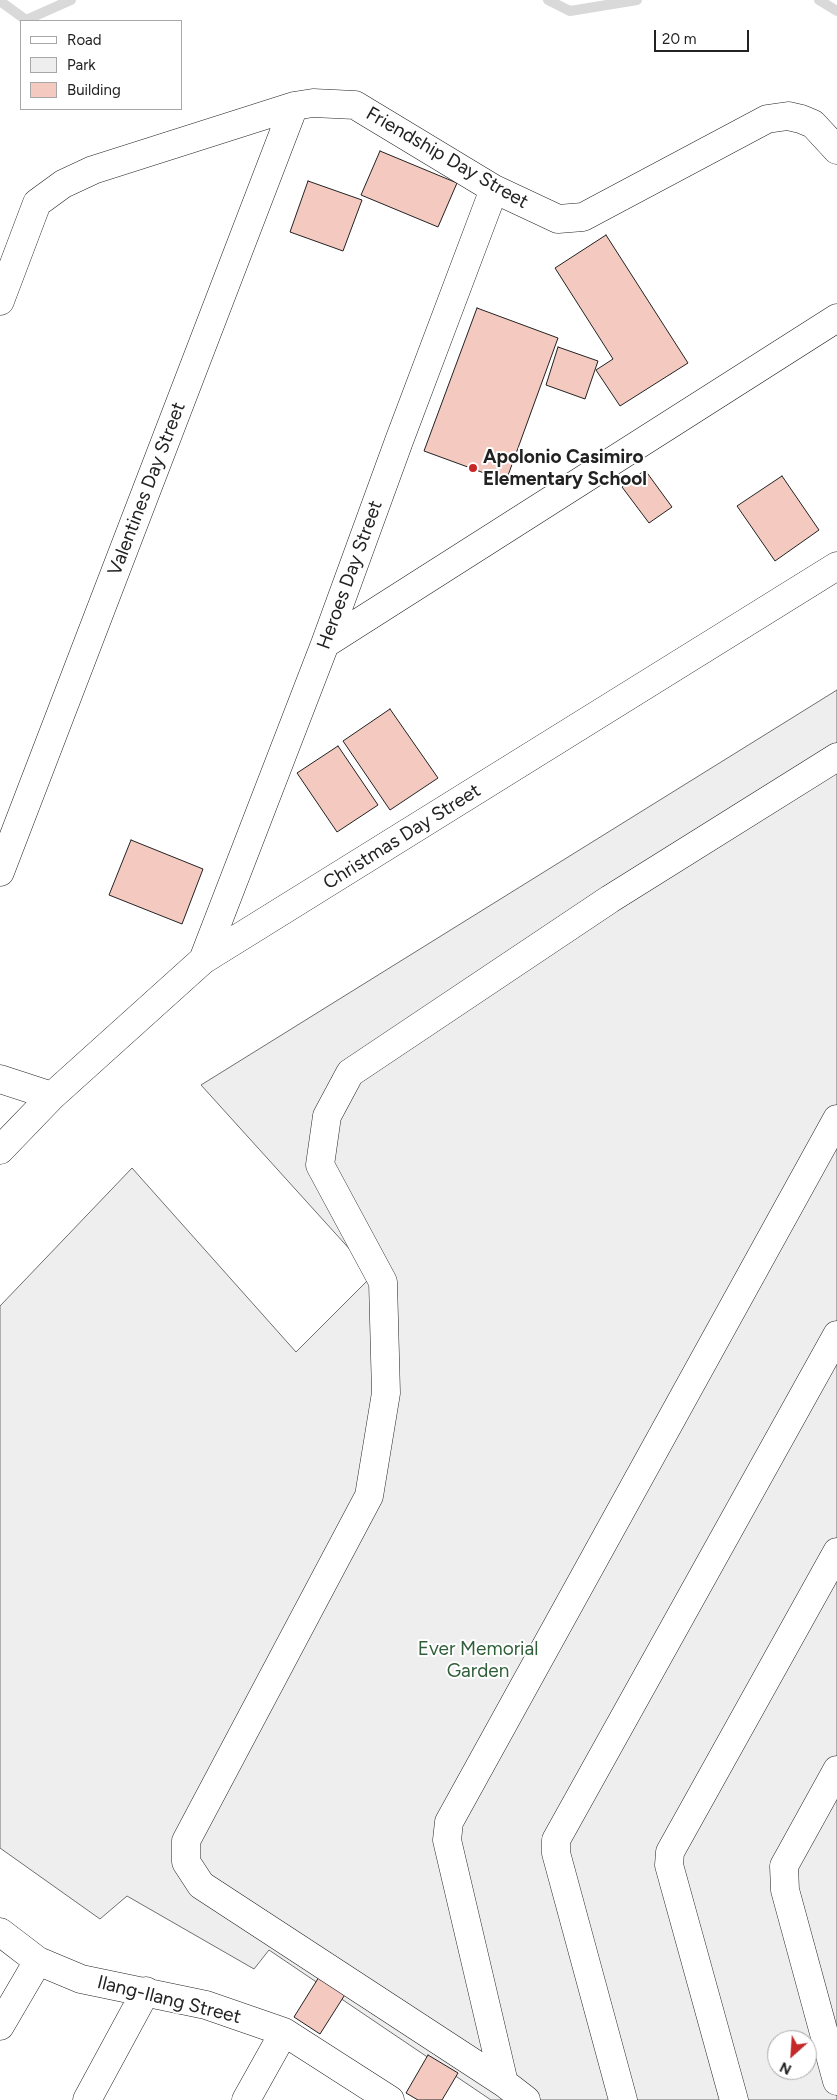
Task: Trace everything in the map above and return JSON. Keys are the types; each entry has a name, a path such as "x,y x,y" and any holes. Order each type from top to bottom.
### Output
{"street":[{"name":"Friendship Day Street","path":"0,302 37,203 63,184 93,170 294,106 313,103 355,105 494,189 558,219 583,217 767,119 788,116 802,119 812,124 837,150"},
{"name":"Valentines Day Street","path":"0,872 294,106"},
{"name":"Heroes Day Street","path":"203,960 325,644 494,189"},
{"path":"325,644 837,318"},
{"name":"Christmas Day Street","path":"0,1150 52,1096 203,960 837,566"},
{"path":"526,2100 504,2083 201,1886 186,1862 186,1842 369,1496 386,1393 383,1282 320,1165 327,1116 350,1073 610,899 837,757"},
{"path":"0,1079 52,1096"},
{"path":"504,2083 447,1840 449,1822 837,1119"},
{"path":"623,2100 556,1852 556,1840 837,1334"},
{"path":"734,2100 669,1865 670,1852 837,1552"},
{"path":"837,1770 784,1866 785,1890 837,2081"},
{"name":"Ilang-Ilang Street","path":"0,1932 38,1961 81,1979 206,2005 284,2032 390,2100"},
{"path":"0,2026 38,1961"},
{"path":"87,2100 146,1992"},
{"path":"246,2100 284,2032"}],"green space":[{"name":"Ever Memorial Garden","path":"837,690 837,2100 491,2100 269,1950 254,1969 127,1896 100,1919 0,1848 0,1306 132,1168 296,1352 373,1275 201,1085"}],"building":[{"path":"380,151 457,183 438,227 361,195"},
{"path":"308,181 362,200 343,251 290,232"},
{"path":"606,235 688,363 620,406 596,370 613,359 555,268"},
{"path":"477,308 558,338 506,481 424,451"},
{"path":"558,347 598,361 585,399 546,385"},
{"path":"645,470 672,507 649,523 622,487"},
{"path":"782,476 819,530 775,561 737,506"},
{"path":"390,709 438,778 390,810 343,741"},
{"path":"338,746 378,805 337,832 297,773"},
{"path":"131,840 203,869 182,924 109,895"},
{"path":"319,1977 346,1993 320,2034 294,2017"},
{"path":"428,2055 458,2073 442,2100 418,2100 406,2093"}],"waterway":[{"path":"0,1 26,20 71,0"},
{"path":"548,0 570,11 637,0"},
{"path":"819,0 837,11"}],"place":[{"name":"Apolonio Casimiro Elementary School","path":"473,468"}]}
